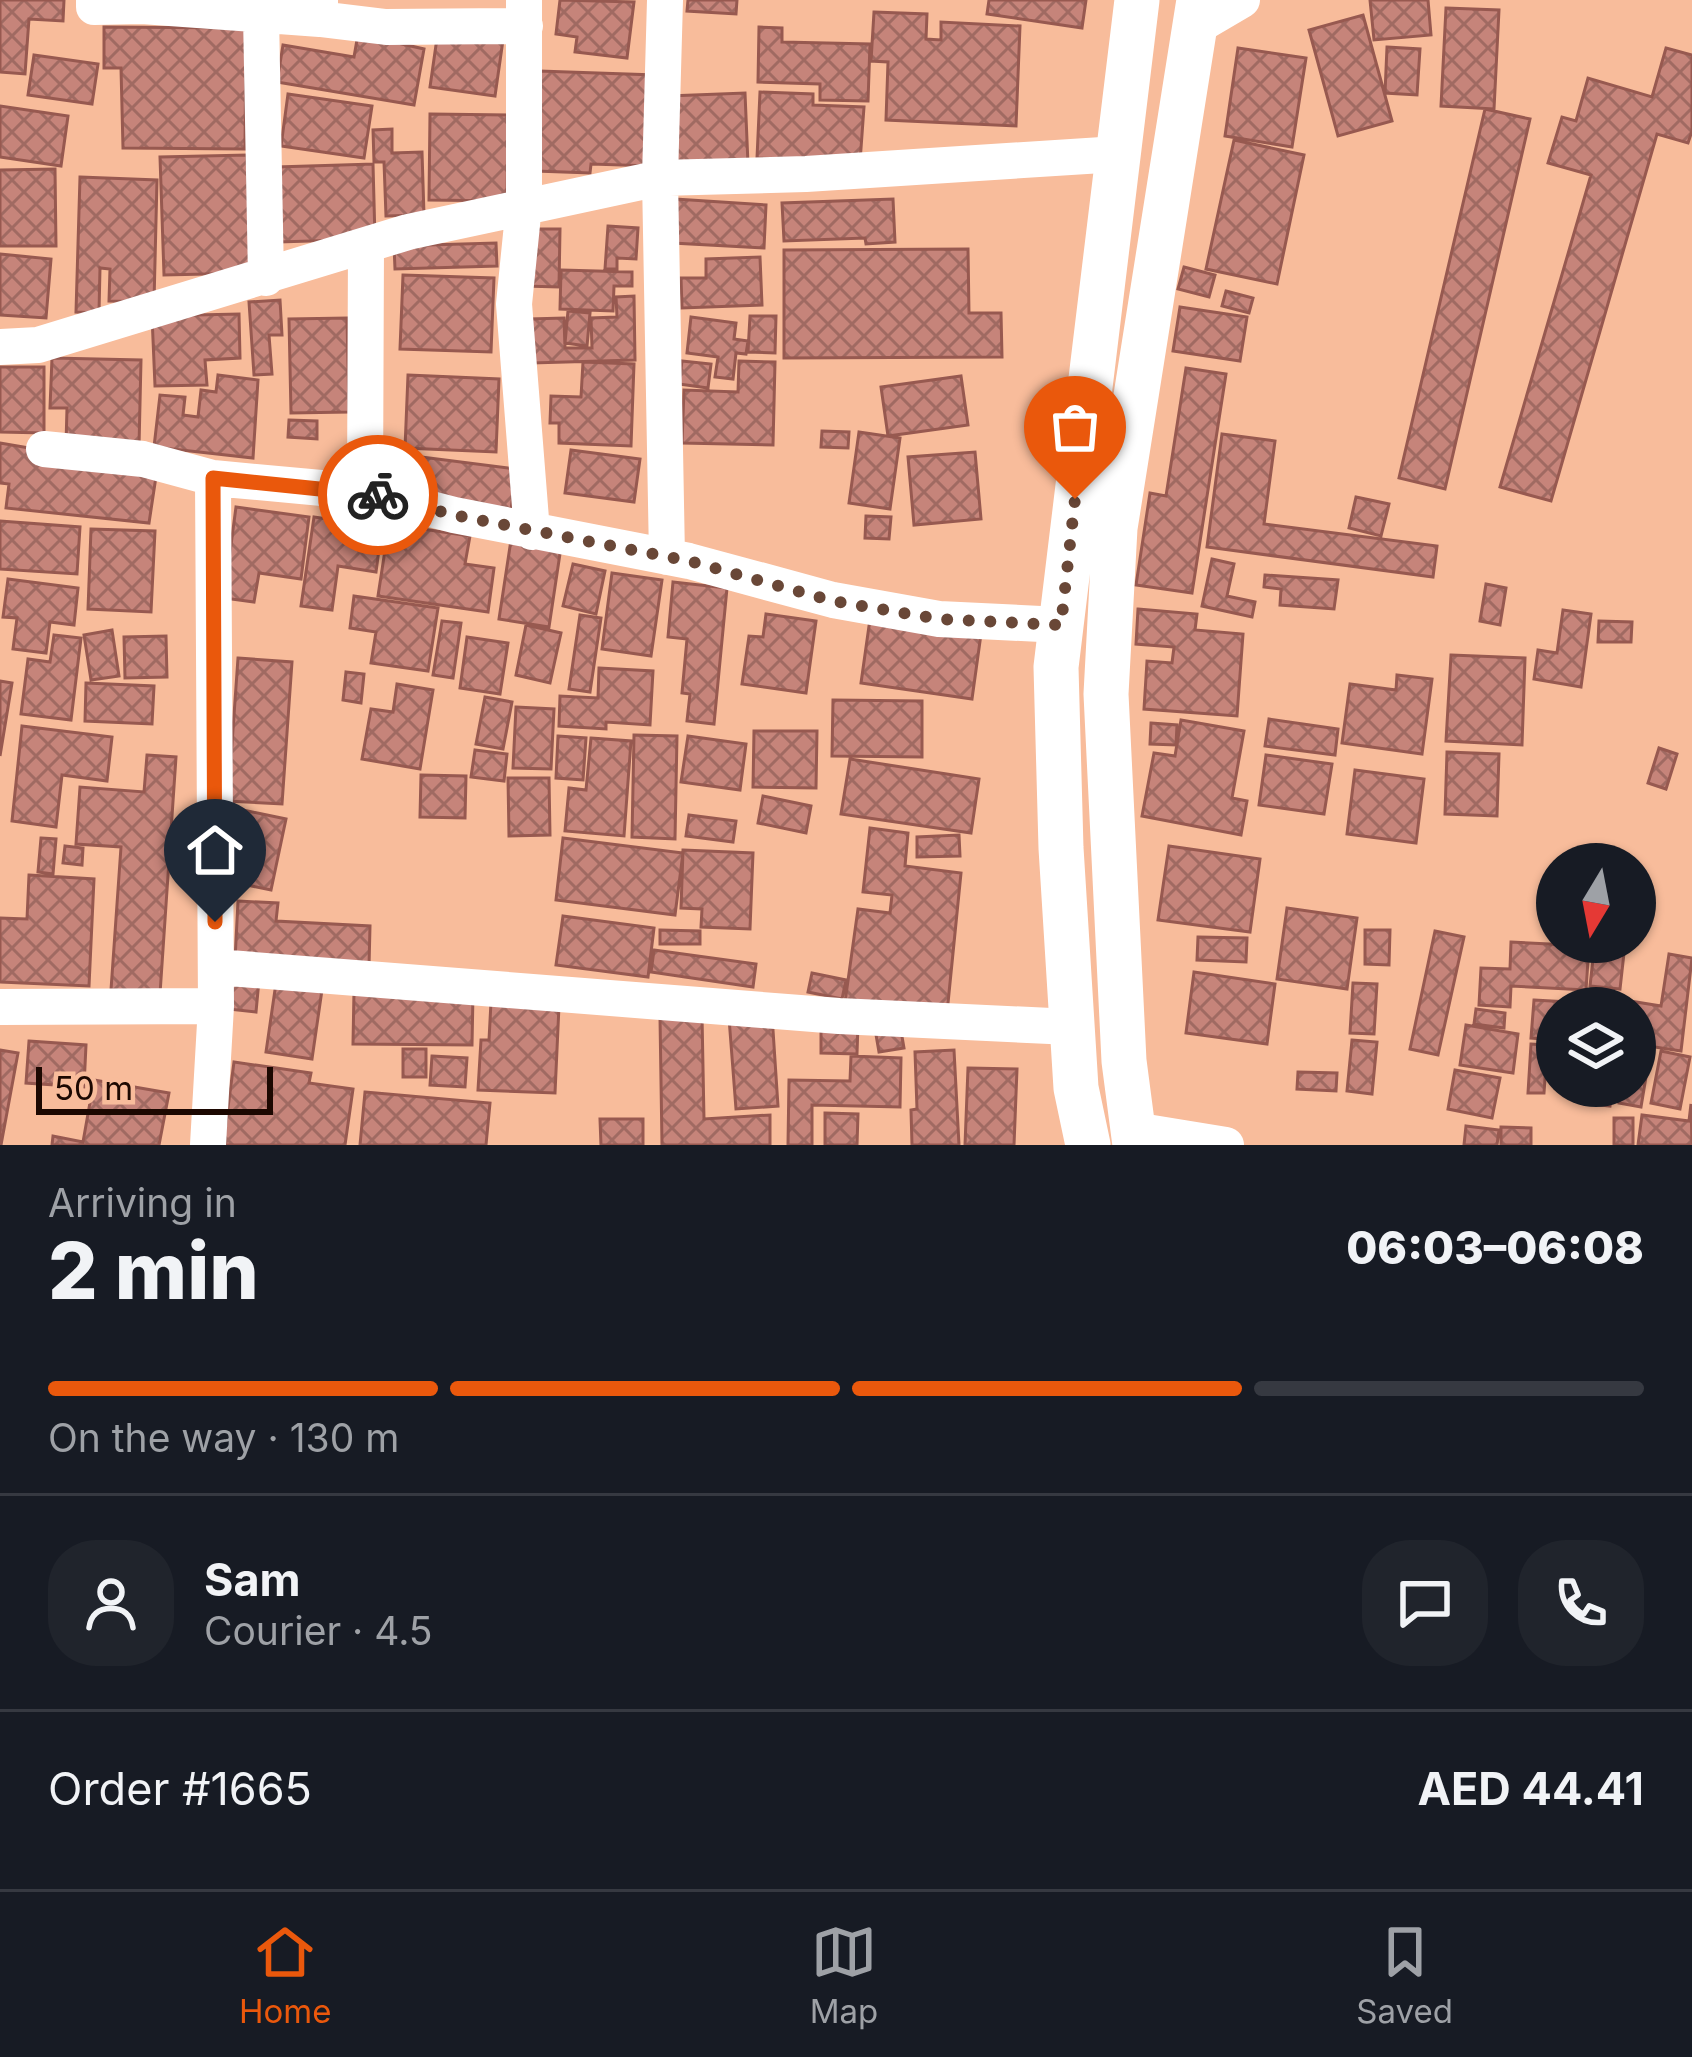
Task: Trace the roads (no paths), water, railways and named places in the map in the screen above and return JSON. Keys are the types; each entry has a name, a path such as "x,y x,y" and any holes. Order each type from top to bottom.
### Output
{"street":[{"path":"94,0 94,7 261,15 320,10 386,27 525,13 524,205 514,304 532,532"},
{"path":"665,0 660,178 667,557"},
{"path":"1088,1145 1076,1088 1056,668 1137,0"},
{"path":"1226,1145 1135,1138 1124,1060 1106,694 1114,551 1198,13 1242,0"},
{"path":"261,15 266,278"},
{"path":"0,347 38,344 409,232 660,178 806,174 1118,154"},
{"path":"365,492 366,246"},
{"path":"44,449 142,458 213,478 365,492 532,532 667,557 833,601 918,616 1061,625"},
{"path":"208,1145 216,1006 213,478"},
{"path":"216,967 839,1016 1072,1027"},
{"path":"0,1007 216,1006"}]}
